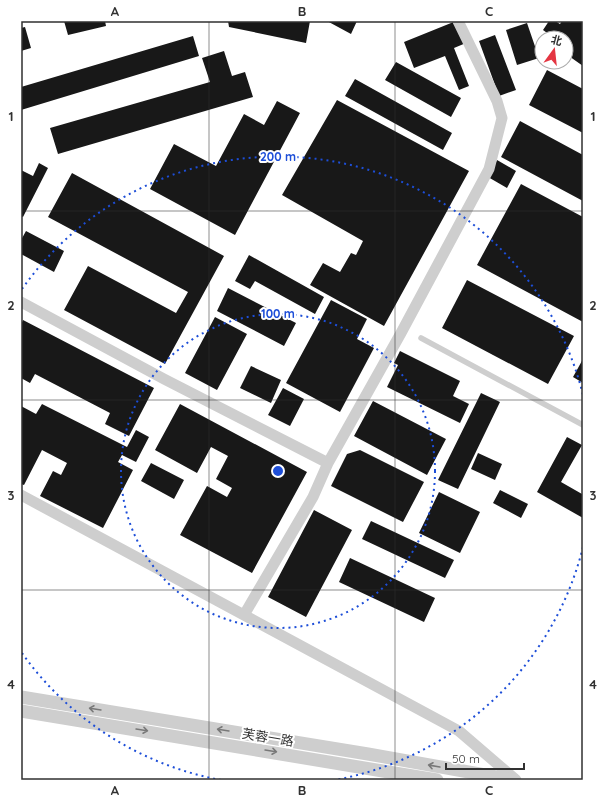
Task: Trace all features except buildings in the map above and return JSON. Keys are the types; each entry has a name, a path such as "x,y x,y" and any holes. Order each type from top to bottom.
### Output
{"street":[{"path":"244,615 313,497 328,463 401,334 489,169 502,118 497,101 458,21"},
{"path":"21,302 164,379 328,463"},
{"path":"21,495 459,731 515,780"},
{"name":"芙蓉一路","path":"21,697 368,754 515,780"},
{"name":"芙蓉一路","path":"21,711 437,780"}],"lane":[{"path":"421,338 583,425"}]}
